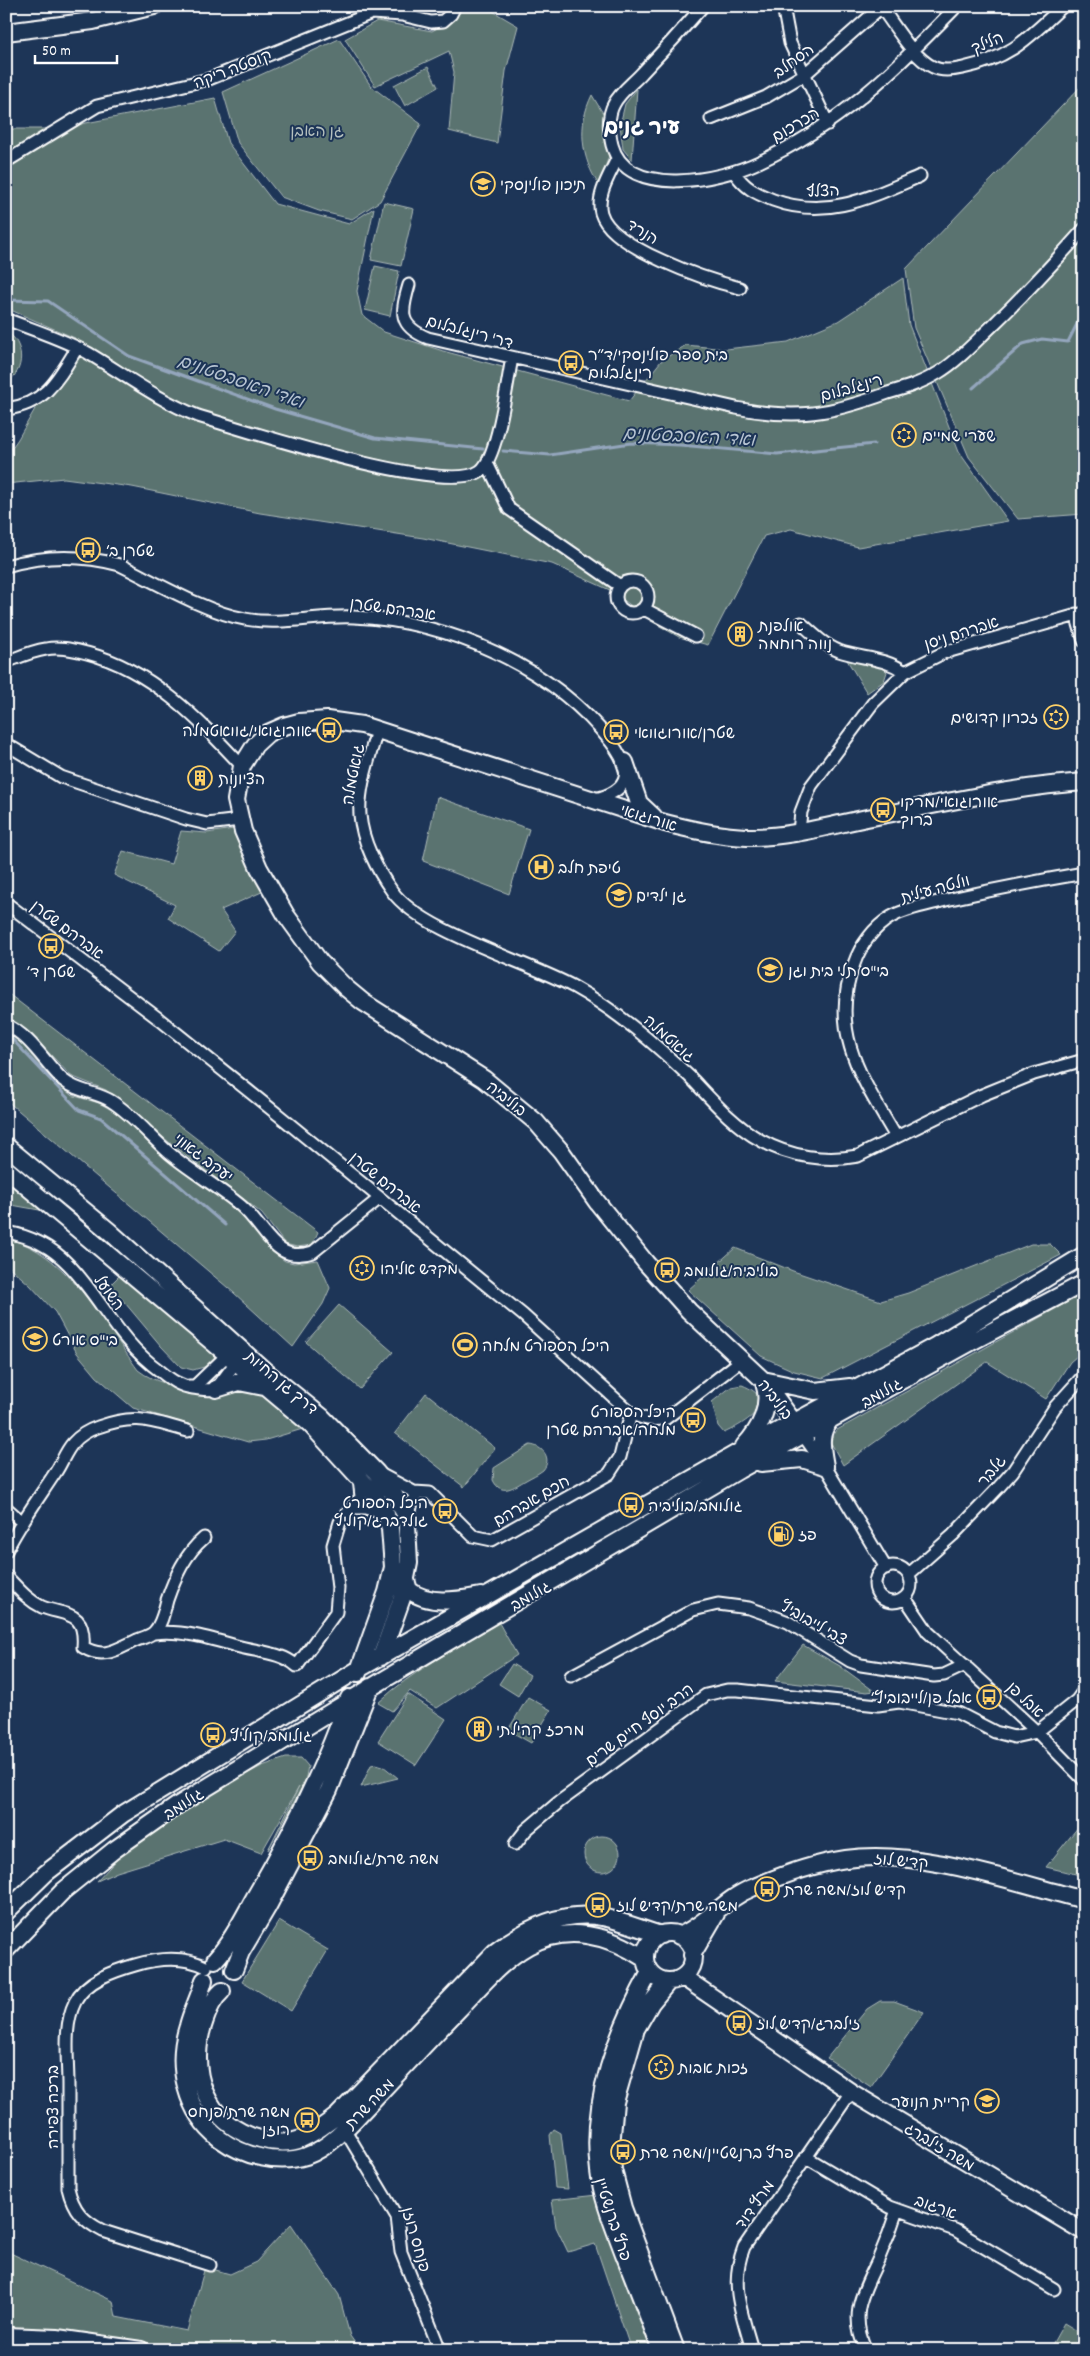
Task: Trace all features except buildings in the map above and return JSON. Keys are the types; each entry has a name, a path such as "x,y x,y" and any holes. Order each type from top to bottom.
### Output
{"street":[{"path":"6,32 93,21 125,15 154,6"},
{"name":"קוסטה ריקה","path":"10,159 97,106 209,79 372,13 402,15 431,22 443,21 451,14 455,6"},
{"path":"617,159 609,127 613,104 703,6"},
{"path":"782,6 790,43 828,124"},
{"name":"הכרכום","path":"617,159 627,170 654,180 686,179 734,172 778,153 828,124 877,86 957,6"},
{"name":"הלילך","path":"880,7 914,50 927,63 940,70 954,70 980,64 1011,52 1063,6"},
{"name":"הסחלב","path":"711,119 766,97 805,74 880,7"},
{"name":"הנרד","path":"617,159 603,190 601,213 607,225 618,237 691,274 740,288"},
{"name":"הצלף","path":"734,172 744,186 765,197 800,207 824,208 847,205 920,176"},
{"name":"רינגלבלום","path":"569,371 778,415 805,415 855,406 926,380 958,359 1037,282 1084,229"},
{"name":"דר' רינגלבלום","path":"409,285 404,302 404,315 406,326 414,333 428,338 569,371"},
{"path":"6,318 77,348 183,410 364,463 439,476 472,474 480,471 487,463 496,441 512,358"},
{"path":"6,409 21,407 39,399 51,387 77,348"},
{"path":"487,463 509,509 620,586"},
{"name":"אברהם שטרן","path":"6,566 62,557 106,561 120,565 207,606 243,619 274,622 353,617 414,624 450,633 495,651 568,698 602,731 624,762"},
{"path":"629,582 644,586 648,600 644,609 634,614 623,611 617,602 617,591 620,586 629,582"},
{"path":"644,609 696,636"},
{"name":"אברהם ניסן","path":"799,832 801,812 810,786 872,703 905,672 943,653 1080,613 1084,641"},
{"path":"800,623 825,644 838,650 894,663 905,672"},
{"path":"6,662 47,648 63,648 107,658 128,668 163,690 187,710 242,766"},
{"name":"אורוגואי","path":"242,766 247,755 268,733 299,722 339,721 378,730 658,820 707,833 759,837 799,832 1016,790 1084,782"},
{"name":"גואטמלה","path":"378,730 363,785 360,815 364,833 377,866 393,893 405,905 431,922 560,980 603,1005 641,1032 734,1120 760,1141 792,1153 826,1159 858,1156 982,1095 1034,1074 1084,1060"},
{"path":"6,744 61,776 186,819 207,824 240,820"},
{"path":"594,800 608,796 619,789 626,776 624,762"},
{"path":"624,762 640,803 658,820"},
{"name":"בוליביה","path":"242,766 237,783 236,800 240,820 259,868 277,899 320,962 363,1002 484,1079 536,1122 561,1150 608,1216 651,1269 689,1312 743,1359 763,1380 798,1428"},
{"name":"וולטה עילית","path":"896,1137 853,1058 844,1023 845,991 856,957 866,940 891,917 912,909 990,890 1083,873"},
{"name":"אברהם שטרן","path":"6,903 159,1018 380,1198 523,1315 631,1413 640,1418 650,1420 665,1419 743,1359"},
{"name":"יעקב גאוני","path":"6,1025 22,1034 64,1081 110,1100 174,1157 242,1206 257,1221 272,1243 290,1255 301,1256 313,1252 380,1198"},
{"name":"דרך גן החיות","path":"6,1146 109,1231 237,1356 266,1388 310,1424 357,1473 375,1495 386,1514 392,1542 393,1567 380,1612 359,1669"},
{"name":"דרך גן החיות","path":"6,1169 237,1356 264,1370 322,1417 376,1472 400,1504 407,1525 409,1548 406,1580 382,1656 369,1689"},
{"name":"השועל","path":"6,1232 24,1235 44,1244 69,1265 121,1336 144,1360 180,1386 206,1390 216,1389"},
{"name":"גולומב","path":"6,1950 56,1898 114,1850 178,1805 306,1726 739,1470 862,1385 980,1320 1084,1255"},
{"name":"גולומב","path":"6,1912 46,1872 122,1814 359,1669 739,1452 798,1428 830,1420 975,1340 1084,1283"},
{"path":"180,1386 195,1386 213,1367 237,1356"},
{"path":"216,1389 237,1356"},
{"name":"גלבר","path":"909,1574 953,1535 1013,1471 1060,1400 1084,1375"},
{"path":"739,1452 753,1436 763,1418 767,1394 763,1380 815,1391 862,1385"},
{"path":"216,1389 239,1382 266,1388"},
{"name":"חכם אברהם","path":"376,1472 418,1493 426,1492 434,1496 473,1536 485,1540 499,1538 609,1474 620,1457 631,1413"},
{"path":"6,1551 22,1521 57,1470 74,1441 91,1430 126,1418 142,1419 188,1432"},
{"path":"825,1466 822,1436 830,1420"},
{"path":"798,1428 825,1466 886,1568"},
{"path":"739,1470 771,1460 788,1459 802,1460 825,1466"},
{"path":"6,1576 25,1596 42,1607 72,1616 80,1626 84,1639 83,1647 93,1653 119,1650 154,1633 168,1632 211,1637 236,1646 276,1654 289,1659 298,1666 336,1612 338,1588 332,1545 340,1522 361,1498 362,1492 357,1473"},
{"path":"407,1525 412,1502 418,1493"},
{"path":"6,1508 22,1521"},
{"path":"354,1508 365,1508 386,1514"},
{"path":"154,1633 161,1620 181,1566 196,1545 204,1538"},
{"path":"900,1567 909,1574 910,1591 904,1598 892,1602 880,1597 877,1592 876,1579 886,1568 900,1567"},
{"path":"406,1580 410,1590 430,1599 449,1600 493,1594"},
{"name":"אבל פן","path":"904,1598 928,1632 1037,1732 1084,1780"},
{"name":"צבי לייבוביץ","path":"571,1676 692,1610 718,1604 749,1608 788,1622 846,1659 861,1665 934,1676 944,1675 965,1665"},
{"name":"משה שרת","path":"359,1669 329,1747 300,1813 272,1868 232,1936 208,1969 188,2025 183,2055 186,2090 192,2106 209,2130 222,2140 247,2153 273,2159 291,2159 307,2156 507,1961 527,1946 558,1936 582,1934 606,1939 647,1966"},
{"path":"234,1970 228,1962 208,1969 212,1990 222,1991 232,1984 234,1970 241,1952 268,1908 329,1790 369,1689"},
{"name":"הרב יוסף חיים שרים","path":"515,1844 526,1830 559,1802 706,1695 718,1692 738,1690 878,1705 898,1702 967,1716 1004,1735 1014,1737 1037,1732"},
{"path":"1037,1732 1077,1700 1084,1690"},
{"path":"306,1726 312,1726 321,1731 329,1747"},
{"name":"קדיש לוז","path":"679,1936 748,1889 800,1869 847,1859 870,1857 928,1862 1084,1900"},
{"name":"קדיש לוז","path":"684,1970 722,1905"},
{"name":"משה שרת","path":"222,1991 213,2001 203,2025 196,2060 197,2071 208,2099 221,2118 231,2126 252,2137 275,2142 289,2142 341,2123 496,1952 520,1933 555,1920 572,1917 600,1917 661,1935"},
{"path":"672,1934 679,1936 689,1944 684,1970 659,1979 647,1966 648,1946 661,1935 672,1934"},
{"name":"ברכה צפירה","path":"208,1969 190,1960 178,1959 139,1964 114,1971 97,1980 76,2001 68,2034 68,2178 71,2200 78,2213 88,2224 103,2231 210,2265"},
{"name":"פרץ ברנשטיין","path":"647,1966 612,2054 601,2100 597,2146 599,2172 609,2213 661,2350"},
{"name":"משה זילברג","path":"684,1970 724,2005 851,2092 1084,2232"},
{"name":"פרץ ברנשטיין","path":"676,2350 623,2208 613,2170 611,2146 615,2102 636,2029 651,2003 684,1970"},
{"name":"מרץ דוד","path":"752,2350 736,2293 738,2260 744,2247 851,2092"},
{"name":"פנחס רוזן","path":"341,2123 397,2218 401,2252 440,2350"},
{"name":"ארגוב","path":"806,2157 897,2210 955,2230 1054,2289"},
{"path":"866,2350 857,2322 858,2308 863,2290 886,2243 897,2210"},
{"path":"6,2336 58,2338 141,2350"},
{"path":"6,2348 60,2350"},
{"path":"40,2350 51,2349"}],"green space":[{"path":"460,6 484,6 518,26 506,71 497,143 449,131 454,72 449,51 375,86 345,39 377,21 432,31 457,17"},
{"name":"גן האבן","path":"339,39 371,86 421,124 380,201 352,219 319,211 281,197 238,143 223,92"},
{"path":"428,67 438,87 405,106 394,85"},
{"path":"1084,83 1084,514 1018,519 969,457 914,328 906,269"},
{"path":"637,89 632,160 623,149 620,125 625,104"},
{"path":"592,95 604,115 605,141 609,156 599,185 588,164 583,141 584,118"},
{"path":"215,98 228,143 275,204 349,224 374,208 357,291 362,315 384,332 443,351 629,401 661,361 686,345 726,349 788,342 838,321 903,278 909,325 959,452 1008,521 858,547 791,529 764,536 708,645 679,637 651,621 612,591 552,564 423,538 260,513 132,487 64,478 6,484 6,456 18,439 75,338 6,308 6,129 55,129"},
{"path":"384,202 414,209 401,266 371,260"},
{"path":"375,266 399,271 390,316 365,310"},
{"path":"6,331 17,342 21,357 17,372 6,383"},
{"path":"847,660 864,660 879,665 887,672 884,681 867,693"},
{"path":"437,797 529,829 509,894 423,861"},
{"path":"234,829 264,891 221,910 235,931 219,951 168,918 175,905 114,875 123,851 171,864 181,831 207,833"},
{"path":"6,992 318,1232 312,1245 297,1247 285,1244 262,1214 181,1152 106,1090 71,1076 32,1035 6,1021"},
{"path":"6,1033 18,1039 45,1072 71,1095 99,1103 121,1115 208,1186 242,1215 256,1230 270,1250 285,1261 294,1263 318,1260 330,1288 323,1304 293,1347 234,1293 6,1100"},
{"path":"6,1178 45,1211 6,1204"},
{"path":"6,1239 27,1246 47,1257 65,1273 82,1291 138,1370 152,1378 182,1386 229,1388 260,1394 277,1404 306,1428 266,1440 248,1442 133,1408 97,1377 77,1353 55,1312 30,1285 6,1264"},
{"path":"1031,1244 1050,1244 1061,1255 823,1378 794,1371 761,1356 688,1290 735,1248 793,1271 881,1301 908,1293"},
{"path":"120,1275 218,1351 215,1364 193,1370 181,1367 110,1285"},
{"path":"1084,1293 1084,1350 1070,1362 1046,1399 987,1362 843,1465 830,1441 837,1430"},
{"path":"339,1305 393,1352 360,1389 306,1342"},
{"path":"742,1385 754,1391 759,1398 760,1405 749,1418 724,1433 718,1426 712,1402 731,1387"},
{"path":"426,1393 495,1448 464,1487 395,1433"},
{"path":"530,1445 545,1453 547,1461 543,1470 512,1488 504,1489 496,1485 493,1480 494,1468"},
{"path":"499,1623 517,1655 437,1708 410,1691 392,1711 378,1703 421,1670"},
{"path":"803,1645 840,1666 874,1691 867,1692 775,1681"},
{"path":"512,1664 530,1675 518,1696 499,1684"},
{"path":"408,1694 446,1719 416,1765 378,1741"},
{"path":"528,1697 551,1710 531,1743 508,1730"},
{"path":"286,1758 301,1758 308,1766 305,1782 268,1850 299,1787 261,1853 224,1839 117,1872 97,1881 121,1855 216,1790 262,1766"},
{"path":"371,1765 383,1766 398,1778 361,1787"},
{"path":"1083,1821 1084,1876 1046,1867"},
{"path":"602,1836 609,1837 615,1841 619,1847 619,1861 615,1867 609,1871 602,1872 595,1871 589,1867 585,1861 584,1854 585,1847 589,1841 595,1837"},
{"path":"279,1921 328,1950 291,2011 242,1981"},
{"path":"880,2001 894,2001 924,2012 871,2087 827,2058 867,2009"},
{"path":"554,2129 561,2133 568,2189 555,2188 550,2135"},
{"path":"597,2195 651,2350 631,2350 595,2244 568,2252 556,2227 552,2200"},
{"path":"291,2224 339,2295 350,2336 360,2350 176,2350 113,2337 6,2328 6,2251 113,2301 116,2317 187,2331 205,2267 230,2274 256,2262"},
{"path":"1064,2323 1084,2335 1084,2350 1049,2350"}],"waterway":[{"name":"ואדי האסבסטונים","path":"6,300 48,301 129,356 275,409 375,438 483,449"},
{"name":"ואדי האסבסטונים","path":"973,388 1023,344 1042,339 1068,342 1084,310"},
{"name":"ואדי האסבסטונים","path":"503,451 550,455 631,443 680,445 777,454 874,444"},
{"path":"11,1038 79,1110 101,1118 225,1225"}],"place":[{"name":"תיכון פולינסקי","path":"483,184"},
{"name":"בית ספר פולינסקי/ד״ר רינגלבלום","path":"571,363"},
{"name":"שערי שמיים","path":"904,435"},
{"name":"שטרן ב׳","path":"88,550"},
{"name":"אולפנת נווה רוחמה","path":"740,634"},
{"name":"זכרון קדושים","path":"1056,717"},
{"name":"אורוגואי/גוואטמלה","path":"329,730"},
{"name":"שטרן/אורוגוואי","path":"616,732"},
{"name":"הציונות","path":"200,778"},
{"name":"אורוגואי/מרקו ברוך","path":"883,810"},
{"name":"טיפת חלב","path":"541,867"},
{"name":"גן ילדים","path":"619,895"},
{"name":"שטרן ד׳","path":"51,946"},
{"name":"בי\"ס תלי בית וגן","path":"770,970"},
{"name":"מקדש אליהו","path":"362,1268"},
{"name":"בוליביה/גולומב","path":"667,1270"},
{"name":"בי\"ס אורט","path":"35,1339"},
{"name":"היכל הספורט מלחה","path":"465,1345"},
{"name":"היכל הספורט מלחה/אברהם שטרן","path":"693,1420"},
{"name":"גולומב/בוליביה","path":"631,1505"},
{"name":"היכל הספורט גולדברג/קוליץ","path":"445,1511"},
{"name":"פז","path":"781,1534"},
{"name":"אבל פן/לייבוביץ׳","path":"989,1697"},
{"name":"מרכז קהילתי","path":"479,1729"},
{"name":"גולומב/קוליץ","path":"213,1735"},
{"name":"משה שרת/גולומב","path":"310,1858"},
{"name":"קדיש לוז/משה שרת","path":"767,1889"},
{"name":"משה שרת/קדיש לוז","path":"598,1905"},
{"name":"זילברג/קדיש לוז","path":"739,2023"},
{"name":"זכות אבות","path":"661,2067"},
{"name":"קריית הנוער","path":"987,2101"},
{"name":"משה שרת/פנחס רוזן","path":"307,2120"},
{"name":"פרץ ברנשטיין/משה שרת","path":"623,2152"}],"district":[{"name":"עיר גנים","path":"642,127"}]}
